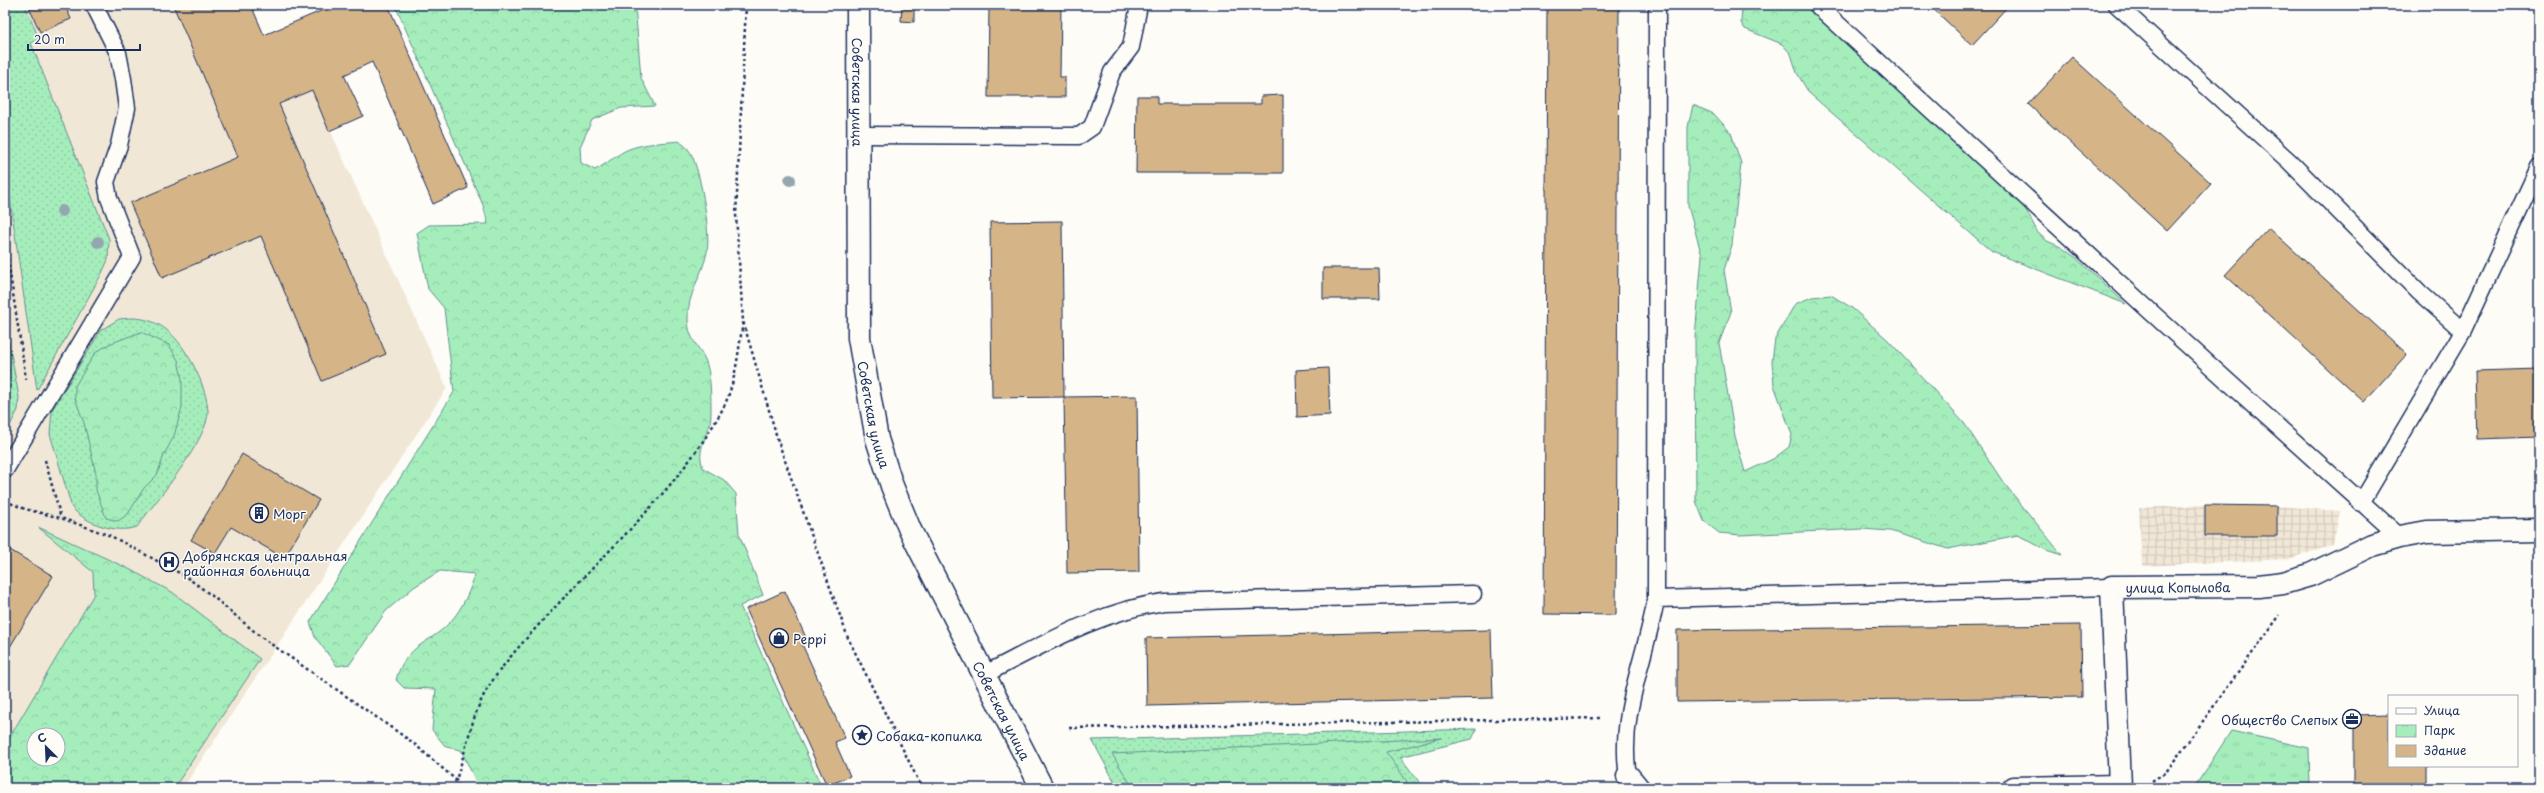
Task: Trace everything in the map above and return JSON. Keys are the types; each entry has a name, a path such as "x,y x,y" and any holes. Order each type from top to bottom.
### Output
{"street":[{"name":"Советская улица","path":"858,5 859,338 877,439 892,486 910,530 1042,788"},
{"name":"улица Копылова","path":"2120,786 2112,587 2259,586 2283,583 2310,574 2372,546 2400,536 2427,532 2539,530"},
{"path":"2014,788 2120,786"}],"lane":[{"path":"5,470 132,257 109,198 106,182 127,108 123,79 118,53 94,5"},
{"path":"858,135 1079,136 1092,127 1112,72 1132,47 1139,5"},
{"path":"1633,782 1625,758 1628,717 1650,630 1656,599 1657,5"},
{"path":"1817,5 2361,503 2400,536"},
{"path":"2117,5 2289,161 2420,293 2463,331"},
{"path":"2361,503 2463,331 2539,167"},
{"path":"1656,599 2112,587"},
{"path":"983,674 1081,626 1142,605 1164,602 1473,594"}],"path":[{"path":"746,5 736,215 744,321 778,441 848,638 922,788"},
{"path":"453,788 474,723 489,687 518,648 592,567 641,519 685,466 722,412 734,377 744,321"},
{"path":"5,501 25,509 61,518 111,536 185,576 211,595 261,637 412,742 456,780 459,788"},
{"path":"2120,786 2146,785 2166,772 2282,613"},
{"path":"1069,728 1628,717"}],"shaded area":[{"name":"Добрянская центральная районная больница","path":"5,5 251,5 264,35 279,104 312,90 447,388 183,788 5,788"},
{"path":"2205,505 2277,506 2340,511 2333,545 2288,559 2142,566 2139,508"}],"green space":[{"path":"5,5 25,5 39,39 31,43 109,239 108,260 102,273 37,390 5,163"},
{"path":"395,5 635,5 641,78 655,106 621,108 592,120 580,147 581,163 595,170 629,149 647,144 679,141 687,148 697,168 704,199 708,243 705,260 690,301 688,318 690,333 705,359 710,383 710,421 702,447 701,460 703,468 724,480 736,494 739,534 763,595 740,606 822,788 479,788 461,750 446,747 432,730 436,689 404,688 396,680 400,668 412,651 443,629 459,611 466,599 475,574 440,571 414,587 386,611 350,664 337,666 315,637 310,622 454,392 444,308 428,289 417,233 429,225 488,224 483,205"},
{"path":"1742,5 1794,5 1816,11 2024,206 2038,233 2047,241 2061,247 2075,257 2126,304 1992,252 1809,93 1797,73 1791,54 1782,44 1745,29 1741,23"},
{"path":"1693,105 1714,114 1731,133 1741,163 1732,245 1724,270 1731,312 1719,343 1735,436 1745,472 1773,459 1789,447 1792,435 1774,385 1772,361 1775,339 1795,304 1812,297 1831,295 1852,308 1888,340 1964,423 2003,482 2062,555 2046,550 2018,535 1948,549 1890,531 1862,529 1740,535 1719,533 1704,521 1696,501 1695,337 1702,256 1688,206 1688,127"},
{"path":"131,318 148,320 156,323 175,337 193,364 206,396 208,411 206,423 200,437 168,487 137,527 120,529 94,523 78,514 72,508 50,434 52,410 101,330 119,319"},
{"path":"5,322 19,397 18,410 5,435 5,418 11,403 5,385"},
{"path":"141,332 169,345 178,360 182,379 182,407 174,436 164,455 157,475 144,488 128,514 118,521 106,518 96,490 96,474 84,423 75,398 75,386 95,353 109,344"},
{"path":"5,385 11,403 5,418"},
{"path":"38,527 127,568 172,592 260,659 174,788 5,788 5,745 94,594 93,572"},
{"path":"1477,729 1472,739 1400,757 1424,788 1118,788 1092,740"},
{"path":"2231,731 2309,748 2310,788 2194,788"},
{"path":"1441,738 1386,752 1406,780 1408,788 1133,788 1112,754"}],"building":[{"path":"28,5 65,5 71,19 40,32"},
{"path":"173,5 251,5 264,35 335,5 388,5 468,188 433,204 372,62 344,75 363,116 329,131 312,90 279,104 386,354 322,381 261,236 162,278 130,203 238,157"},
{"path":"902,5 914,5 914,22 901,21"},
{"path":"989,5 1061,5 1060,77 1065,77 1065,97 988,97"},
{"path":"1547,5 1619,5 1616,615 1544,614"},
{"path":"1929,5 2009,5 1972,45"},
{"path":"2072,57 2211,183 2167,231 2028,104"},
{"path":"1283,95 1283,173 1136,173 1137,96 1157,96 1157,104 1261,104 1261,96"},
{"path":"1062,221 1064,397 992,398 990,222"},
{"path":"2269,228 2407,354 2364,402 2225,275"},
{"path":"1323,268 1379,268 1380,299 1323,299"},
{"path":"1328,368 1330,415 1297,417 1296,370"},
{"path":"2539,369 2539,437 2477,439 2475,371"},
{"path":"1137,396 1139,572 1067,573 1064,397"},
{"name":"Морг","path":"242,454 319,500 284,558 231,527 215,553 191,540"},
{"path":"2205,505 2277,506 2277,536 2205,536"},
{"path":"5,547 53,576 5,655"},
{"path":"785,591 807,640 801,642 845,738 835,742 850,776 827,786 746,609"},
{"path":"2081,625 2082,697 1677,702 1677,630"},
{"path":"1491,630 1493,698 1147,706 1146,638"},
{"path":"2388,714 2388,767 2427,767 2427,788 2354,788 2354,715"}],"place":[{"name":"Морг","path":"259,513"},
{"name":"Добрянская центральная районная больница","path":"169,562"},
{"name":"Peppi","path":"779,638"},
{"name":"Общество Слепых","path":"2352,719"},
{"name":"Собака-копилка","path":"862,735"}]}
